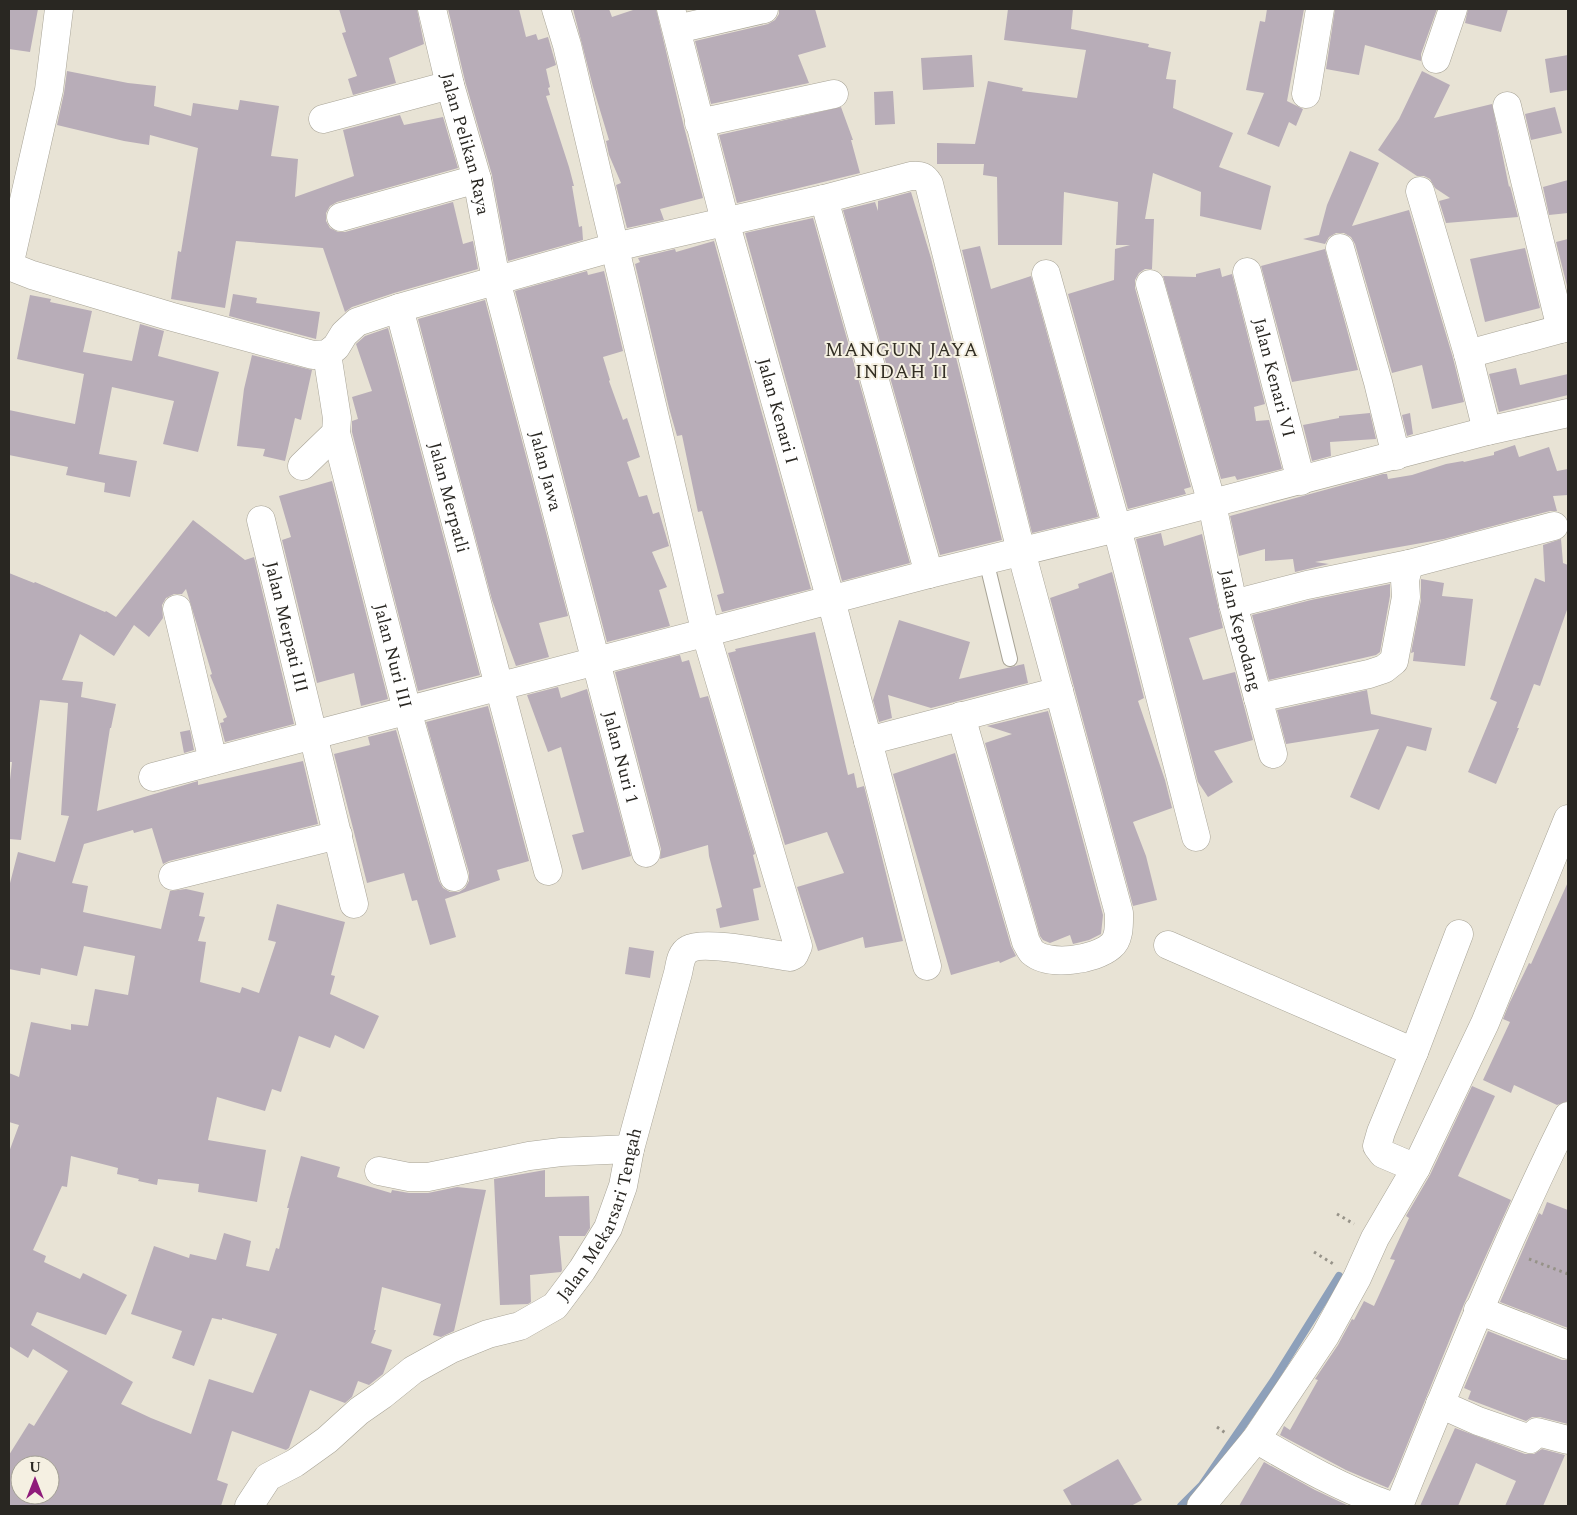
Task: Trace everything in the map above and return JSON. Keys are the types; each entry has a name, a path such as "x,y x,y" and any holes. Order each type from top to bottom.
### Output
{"street":[{"path":"59,9 49,90 9,266 32,275 313,355 327,354 336,347 344,334 357,322 399,308 615,247 824,199 912,176 926,178 1021,551 1119,913 1119,931 1112,946 1094,955 1066,961 1045,959 1033,953 1026,942 961,716"},
{"name":"Jalan Pelikan Raya","path":"432,9 450,86 477,179 496,280"},
{"path":"556,9 567,45 706,634"},
{"path":"674,19 764,9"},
{"path":"1306,94 1320,9"},
{"path":"1436,59 1453,9"},
{"name":"Jalan Kenari I","path":"674,19 725,221 831,600 927,966"},
{"path":"324,119 450,86"},
{"path":"699,123 834,94"},
{"path":"1468,354 1565,328 1507,106"},
{"path":"341,217 477,179"},
{"path":"1420,191 1468,354 1487,431"},
{"path":"824,199 929,574"},
{"path":"1340,248 1378,382 1396,456"},
{"name":"Jalan Kenari VI","path":"1247,272 1301,481"},
{"path":"1046,274 1117,528 1196,837"},
{"name":"Jalan Jawa","path":"496,280 596,662"},
{"name":"Jalan Kepodang","path":"1150,284 1212,504 1233,604 1273,754"},
{"name":"Jalan Merpatli","path":"399,308 548,871"},
{"name":"Jalan Nuri III","path":"327,354 337,418 336,433 407,710 454,877"},
{"path":"153,777 706,634 929,574 1212,504 1487,431 1568,413"},
{"path":"302,466 336,433"},
{"name":"Jalan Merpati III","path":"261,520 354,904"},
{"path":"1233,604 1307,585 1409,564 1554,526"},
{"path":"1258,698 1369,674 1384,669 1394,662 1406,597 1405,580 1409,564"},
{"path":"177,608 213,761"},
{"name":"Jalan Mekarsari Tengah","path":"249,1506 268,1477 294,1463 327,1440 360,1411 413,1370 451,1349 488,1334 520,1326 555,1306 582,1270 608,1228 623,1186 630,1149 681,957 689,949 707,945 790,957 794,955 798,946 706,634"},
{"name":"Jalan Nuri 1","path":"596,662 646,853"},
{"path":"868,741 1059,691"},
{"path":"1202,1506 1256,1439 1325,1336 1357,1278 1375,1238 1416,1168 1484,1023 1568,819"},
{"path":"173,876 338,835"},
{"path":"1416,1168 1383,1154 1378,1146 1381,1132 1459,934"},
{"path":"1168,945 1414,1052"},
{"path":"1399,1506 1478,1310 1536,1180 1568,1116"},
{"path":"379,1171 409,1177 428,1177 529,1156 561,1152 630,1149"},
{"path":"1478,1310 1568,1345"},
{"path":"1440,1404 1478,1421 1530,1439 1538,1432 1568,1440"},
{"path":"1256,1439 1314,1473 1391,1506"}],"lane":[{"path":"986,560 1010,659"}],"path":[{"path":"1337,1214 1357,1226"},
{"path":"1505,1249 1568,1274"},
{"path":"1314,1252 1337,1267"}],"building":[{"path":"9,9 38,9 30,52 9,49"},
{"path":"339,9 417,9 424,44 389,58 396,83 353,95 348,79 357,76 342,33 346,32"},
{"path":"448,9 519,9 526,37 536,34 538,40 548,37 556,65 546,69 550,95 546,96 574,186 572,186 579,227 582,226 583,240 508,261 492,175 465,81"},
{"path":"573,9 609,9 612,17 636,9 656,9 703,198 660,209 664,220 627,228 616,185 621,183 609,155 606,141 609,140"},
{"path":"779,9 815,9 826,47 798,55 809,83 711,104 695,41 768,24 775,20 779,14"},
{"path":"1008,9 1073,9 1071,29 1149,44 1148,47 1171,52 1166,79 1176,80 1173,108 1233,133 1219,167 1271,186 1261,230 1200,216 1201,192 1153,173 1145,219 1154,219 1152,269 1145,269 1139,273 1135,280 1135,288 1191,487 1184,489 1186,494 1128,509 1068,294 1114,280 1115,249 1130,245 1116,245 1118,202 1064,192 1062,245 998,245 997,177 983,175 984,164 937,164 937,143 975,144 988,81 1023,88 1022,91 1077,98 1086,50 1004,40"},
{"path":"1267,9 1304,9 1287,101 1303,109 1296,126 1289,122 1279,147 1247,134 1264,93 1246,90 1260,21 1265,22"},
{"path":"1335,9 1437,9 1421,54 1421,61 1365,45 1359,75 1326,69"},
{"path":"1468,9 1508,9 1501,32 1465,23"},
{"path":"972,55 974,87 923,90 921,58"},
{"path":"1568,55 1568,90 1550,93 1545,59"},
{"path":"67,71 128,83 156,86 154,106 191,116 193,103 238,110 240,100 279,106 271,156 298,159 295,197 354,176 343,130 400,115 404,125 443,117 458,168 337,202 330,206 326,213 326,221 330,228 338,232 345,232 453,202 463,244 473,241 478,269 394,293 352,307 345,312 323,248 236,241 225,308 171,299 178,251 181,252 198,148 150,135 149,145 57,125"},
{"path":"1422,71 1450,85 1434,118 1492,104 1509,187 1518,217 1446,223 1439,201 1450,198 1435,188 1430,179 1424,176 1417,176 1378,150 1399,119"},
{"path":"893,91 895,124 875,125 874,92"},
{"path":"841,107 853,140 851,140 860,173 737,203 719,135"},
{"path":"1555,107 1562,133 1531,140 1525,114"},
{"path":"1350,151 1379,163 1352,226 1409,210 1453,358 1464,402 1432,409 1422,365 1392,373 1355,244 1351,237 1344,233 1336,233 1329,237 1325,244 1303,239 1319,235 1327,205"},
{"path":"1568,180 1568,213 1549,215 1543,187"},
{"path":"911,192 931,258 1002,540 940,555 843,210 875,202 878,211 878,201"},
{"path":"813,218 910,563 842,581 745,233"},
{"path":"1568,239 1568,285 1567,286 1556,242"},
{"path":"714,241 811,589 722,612 717,595 724,593 702,511 698,512 682,435 677,436 669,408 635,264 640,262 638,258 675,249 676,252"},
{"path":"980,246 991,289 1031,276 1098,517 1032,533 962,250"},
{"path":"1525,248 1540,308 1485,322 1470,259"},
{"path":"1325,249 1358,370 1292,382 1261,266"},
{"path":"1220,268 1222,277 1232,274 1265,404 1254,407 1256,421 1269,420 1282,469 1237,480 1235,476 1221,479 1163,276 1196,277 1196,274"},
{"path":"587,271 588,275 604,271 623,351 603,357 609,381 623,420 627,418 640,457 627,462 639,497 647,495 653,514 659,512 669,546 652,552 667,587 659,590 670,626 607,642 515,291"},
{"path":"233,294 257,298 256,303 320,312 316,339 229,316"},
{"path":"30,295 51,299 50,302 92,311 83,352 132,361 140,324 164,331 158,356 219,372 198,452 163,444 174,401 112,387 99,454 137,461 130,497 104,492 105,483 66,475 68,467 9,455 9,410 75,424 84,374 17,359"},
{"path":"485,300 568,616 539,623 549,657 516,666 492,600 418,319"},
{"path":"388,328 480,675 418,691 352,432 352,421 358,419 352,397 372,391 356,344 365,336"},
{"path":"252,355 312,370 301,420 295,418 285,461 263,456 265,449 237,446 244,389"},
{"path":"1516,368 1520,385 1568,374 1568,395 1499,412 1489,374"},
{"path":"1370,413 1376,439 1330,442 1331,456 1312,461 1303,425 1339,418 1339,416"},
{"path":"1410,413 1413,434 1407,436 1402,415"},
{"path":"1515,445 1519,457 1549,447 1557,471 1568,469 1568,495 1553,496 1557,511 1550,511 1444,539 1315,562 1329,564 1295,572 1293,559 1265,561 1265,549 1239,556 1230,516 1383,474 1387,474 1388,479 1412,475 1446,464 1494,455 1494,452"},
{"path":"332,481 388,699 361,706 354,673 317,683 282,540 291,537 279,496"},
{"path":"193,520 245,560 254,557 294,724 225,742 220,723 224,722 223,719 227,717 210,675 212,674 186,589 182,594 174,594 166,598 162,605 163,618 149,637 134,625 114,656 80,634 62,680 83,682 81,697 116,704 110,728 97,811 198,781 198,785 303,761 318,824 163,864 152,828 134,833 133,830 84,844 72,883 88,886 83,912 161,929 170,891 186,889 204,893 199,916 205,917 198,941 206,942 200,982 240,993 242,987 259,993 276,942 268,940 277,904 345,922 331,975 335,976 330,994 379,1016 364,1049 335,1035 330,1048 299,1036 281,1092 272,1089 265,1111 217,1097 208,1140 266,1150 257,1202 198,1192 199,1184 158,1179 157,1185 138,1181 139,1179 117,1174 118,1168 71,1156 67,1187 62,1186 33,1250 46,1256 44,1262 80,1279 83,1273 127,1295 106,1335 37,1312 31,1325 133,1382 121,1404 191,1434 209,1379 253,1393 277,1334 222,1318 222,1320 212,1318 194,1366 172,1358 182,1331 131,1314 154,1246 189,1258 190,1254 216,1260 224,1233 251,1241 246,1266 269,1271 276,1248 279,1249 289,1208 287,1208 301,1156 340,1167 337,1177 391,1193 392,1190 409,1193 428,1193 457,1187 486,1190 454,1331 441,1337 433,1335 441,1304 382,1287 374,1330 376,1330 371,1343 392,1350 383,1374 369,1385 358,1381 352,1397 345,1403 310,1390 289,1448 286,1450 232,1431 217,1480 228,1484 221,1506 9,1506 9,1455 29,1423 34,1426 68,1371 33,1349 28,1358 9,1346 9,1152 19,1125 9,1122 9,1073 19,1077 31,1022 71,1030 71,1024 88,1026 95,989 128,995 135,956 84,946 77,976 41,968 40,975 9,969 9,887 18,852 55,862 69,816 61,815 68,703 40,700 21,840 9,839 9,789 12,762 9,762 9,573 106,611 116,617"},
{"path":"1161,533 1164,546 1202,534 1223,628 1189,638 1203,680 1235,672 1253,740 1214,751 1233,782 1208,797 1198,782 1136,539"},
{"path":"1561,539 1563,563 1568,565 1568,607 1540,686 1534,684 1517,728 1519,728 1496,784 1468,772 1497,702 1490,699 1535,578 1545,582 1543,545"},
{"path":"1112,572 1144,698 1138,701 1165,780 1172,808 1133,822 1146,856 1157,900 1133,906 1050,598 1079,588 1078,584"},
{"path":"1421,579 1444,583 1442,596 1473,599 1465,666 1413,661 1414,652 1411,653 1421,600"},
{"path":"1390,584 1390,596 1380,652 1376,655 1269,680 1252,615 1311,600"},
{"path":"899,620 970,642 959,679 1024,664 1028,683 931,708 888,695 892,718 879,722 873,700"},
{"path":"815,632 848,775 854,773 857,788 864,786 903,941 865,948 863,937 818,951 797,887 844,873 827,832 785,845 728,653 736,651 735,649"},
{"path":"680,655 682,662 689,660 700,698 708,696 755,854 753,855 761,887 753,889 759,920 720,928 716,909 722,907 708,845 660,859 661,849 615,672"},
{"path":"558,687 561,698 587,689 631,856 582,870 572,835 584,832 561,747 548,752 527,695"},
{"path":"1367,690 1371,714 1432,728 1426,751 1407,746 1379,810 1350,797 1379,729 1286,744 1277,710"},
{"path":"488,706 529,861 497,870 500,880 445,899 456,937 430,945 417,900 412,901 404,873 367,883 334,754 370,745 368,737 396,730 439,881 443,888 450,892 459,892 465,888 469,881 469,873 426,722"},
{"path":"1048,711 1103,915 1101,934 1089,940 1073,944 1070,935 1050,943 1043,940 1040,936 985,743 1012,734 987,726"},
{"path":"190,730 194,750 184,753 180,732"},
{"path":"955,753 1011,946 1016,956 1000,963 999,961 951,975 893,774"},
{"path":"1568,882 1568,1101 1557,1105 1514,1085 1511,1093 1483,1080 1510,1022 1503,1019 1509,1004 1529,963 1531,964"},
{"path":"629,947 654,951 650,978 625,974"},
{"path":"1472,1086 1495,1096 1458,1176 1511,1200 1464,1304 1388,1488 1346,1470 1280,1435 1284,1426 1290,1430 1318,1380 1315,1379 1338,1345 1352,1319 1354,1320 1364,1301 1374,1306 1395,1260 1390,1259 1409,1218 1406,1216 1430,1175"},
{"path":"545,1170 545,1197 589,1196 590,1228 585,1236 559,1236 562,1270 561,1272 530,1275 531,1302 528,1304 500,1305 494,1179"},
{"path":"1547,1202 1568,1210 1568,1328 1500,1302 1539,1213 1542,1215"},
{"path":"1488,1331 1562,1360 1568,1360 1568,1424 1540,1417 1532,1417 1526,1421 1468,1399 1471,1391 1464,1388"},
{"path":"1455,1428 1525,1454 1534,1454 1542,1449 1565,1455 1543,1506 1505,1506 1516,1481 1476,1463 1458,1506 1420,1506"},
{"path":"1118,1459 1142,1500 1131,1506 1072,1506 1063,1490"},
{"path":"1264,1462 1315,1490 1349,1506 1239,1506"}],"waterway":[{"path":"1181,1506 1202,1485 1274,1380 1339,1276"}],"district":[{"name":"MANGUN JAYA INDAH II","path":"902,361"}]}
